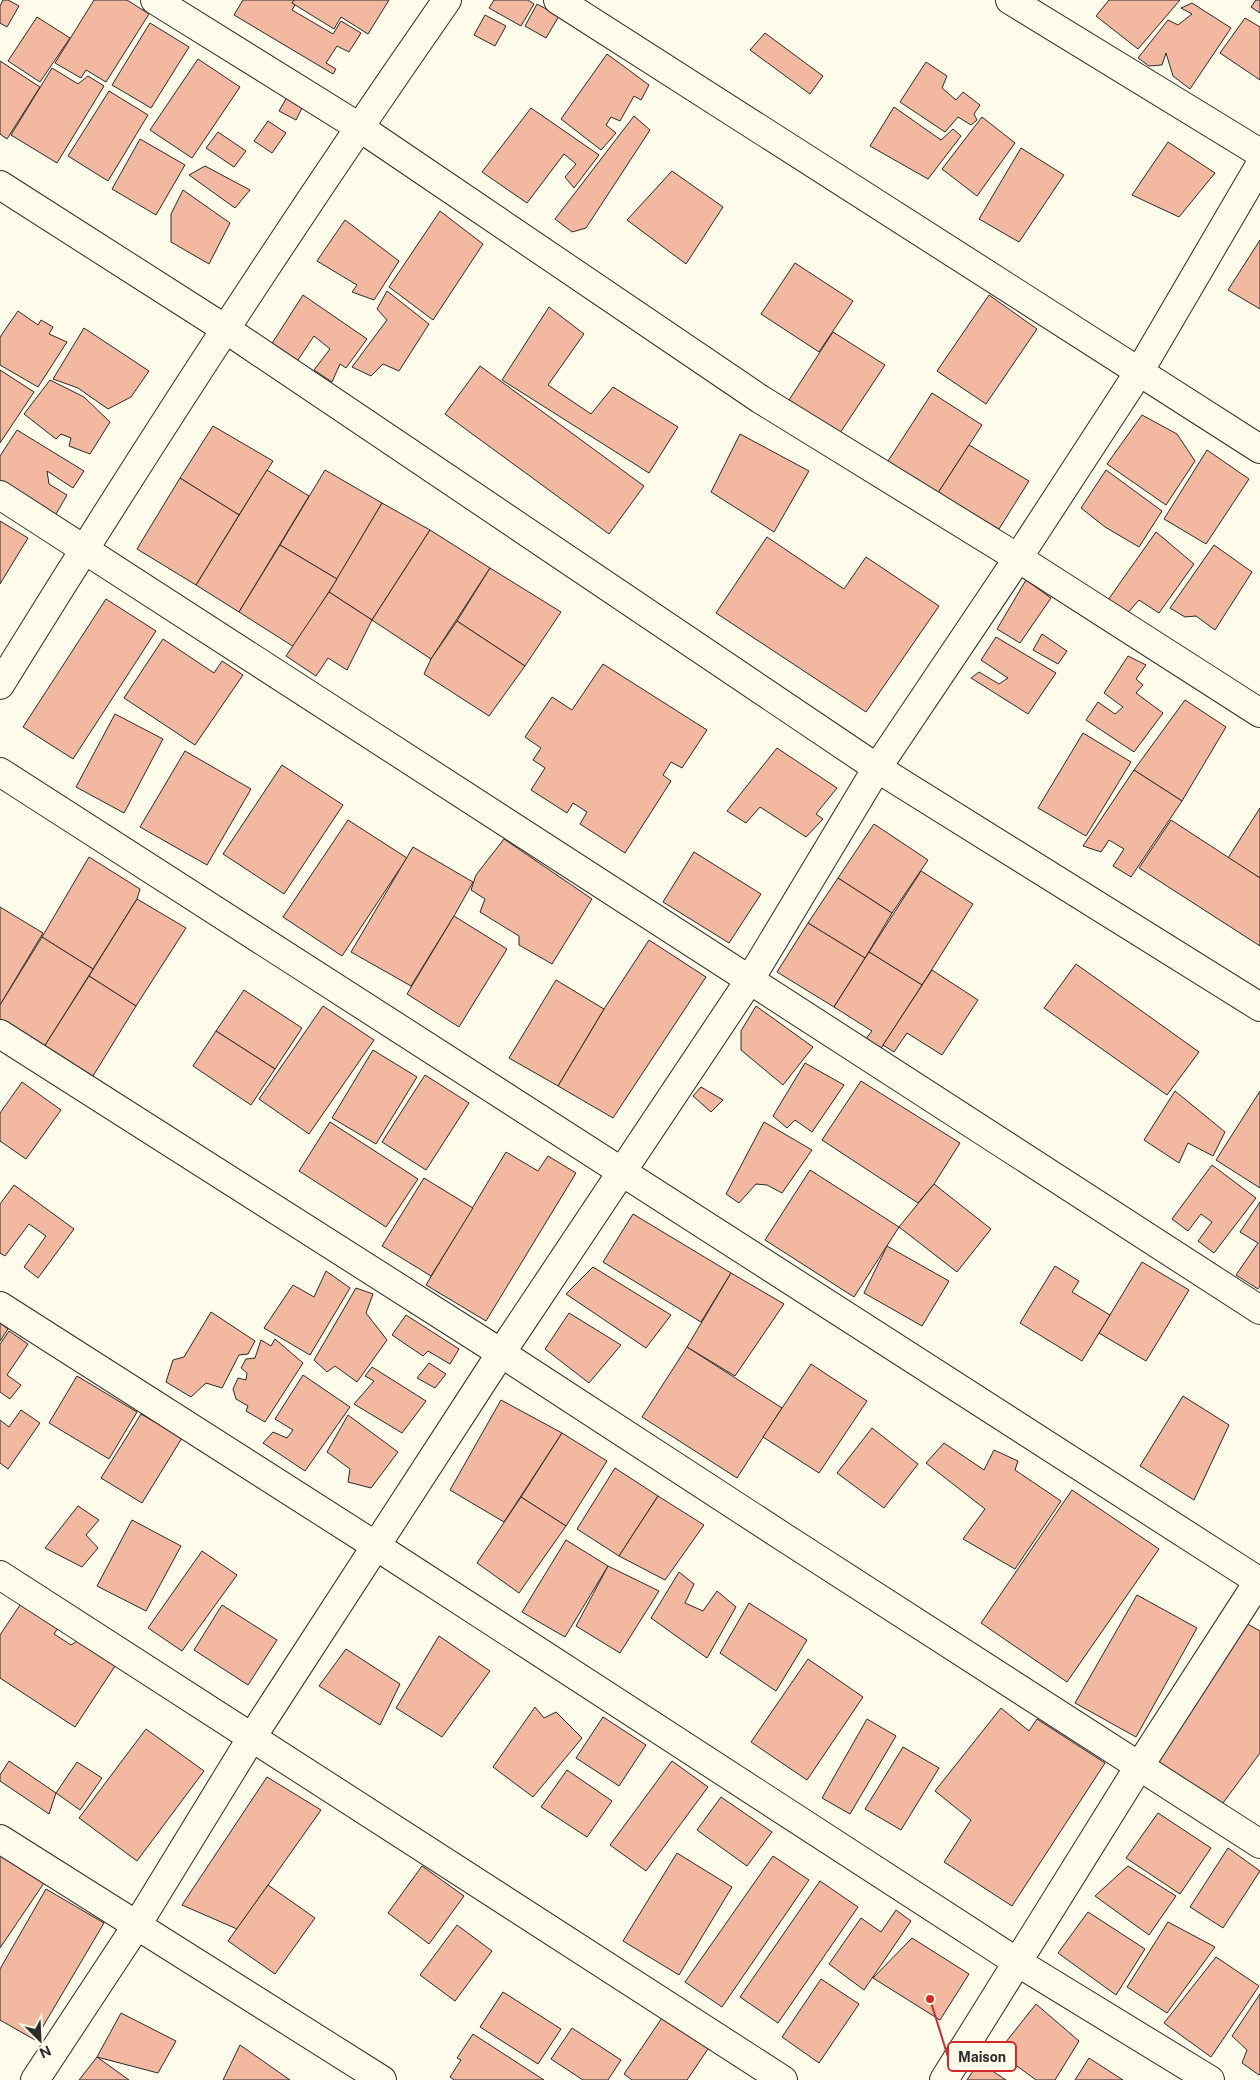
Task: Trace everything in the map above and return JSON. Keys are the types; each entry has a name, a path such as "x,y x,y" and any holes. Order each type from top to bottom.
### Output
{"street":[{"path":"155,0 359,127 760,400 1018,558 1260,713"},
{"path":"0,685 84,550 359,127 447,0"},
{"path":"558,0 1260,448"},
{"path":"1010,0 1260,153"},
{"path":"36,2080 137,1925 252,1737 501,1352 749,981 877,768 1018,558 1139,372 1260,165"},
{"path":"0,185 227,330 877,768 1260,1007"},
{"path":"0,495 1260,1310"},
{"path":"0,772 1259,1581 1140,1765 944,2080"},
{"path":"0,1034 501,1352 1260,1844"},
{"path":"0,1306 376,1546 1017,1962 1210,2080"},
{"path":"0,1575 782,2080"},
{"path":"0,1839 382,2080"}],"building":[{"path":"3,0 8,0 19,6 7,27 0,23 0,6"},
{"path":"94,0 127,0 149,14 106,82 86,70 81,78 55,63"},
{"path":"243,0 298,0 292,10 333,34 341,21 361,33 349,52 337,46 326,63 336,69 333,74 234,15"},
{"path":"294,0 389,0 368,34 341,17 334,29 292,3"},
{"path":"494,0 528,0 534,4 521,26 489,8"},
{"path":"1109,0 1180,0 1138,49 1096,16"},
{"path":"1256,0 1260,0 1260,13 1251,7"},
{"path":"1192,3 1231,28 1190,89 1173,76 1166,53 1162,65 1149,66 1138,58 1168,20 1178,25 1192,14 1181,8"},
{"path":"537,4 559,16 546,38 525,26"},
{"path":"485,15 506,26 495,46 474,35"},
{"path":"37,17 70,38 40,82 8,61"},
{"path":"1245,18 1260,27 1260,80 1220,53"},
{"path":"150,23 189,47 151,108 112,85"},
{"path":"765,33 823,76 810,94 750,50"},
{"path":"607,54 649,85 641,100 634,96 620,121 611,117 606,125 616,133 601,150 561,119"},
{"path":"198,59 240,87 192,158 150,130"},
{"path":"0,61 40,87 7,139 0,134"},
{"path":"926,62 947,76 942,88 956,100 963,92 980,105 974,114 977,120 971,125 958,117 945,132 900,102"},
{"path":"52,68 78,84 88,76 104,86 57,163 11,135"},
{"path":"109,91 148,115 108,181 68,156"},
{"path":"287,97 303,106 296,120 279,111"},
{"path":"894,107 941,140 953,129 961,136 928,179 870,146"},
{"path":"531,108 599,155 574,188 565,177 576,164 564,154 527,203 482,172"},
{"path":"634,116 650,130 586,228 572,232 555,219"},
{"path":"982,117 1015,143 977,196 942,169"},
{"path":"268,121 286,133 272,153 254,141"},
{"path":"218,132 246,151 234,167 206,148"},
{"path":"140,139 185,165 156,215 112,189"},
{"path":"1168,142 1215,173 1179,217 1132,195"},
{"path":"1021,148 1064,175 1019,242 979,219"},
{"path":"205,166 250,190 235,208 189,175"},
{"path":"672,171 723,207 686,264 627,220"},
{"path":"183,190 230,223 209,264 171,242 171,214"},
{"path":"440,211 483,244 433,320 389,287"},
{"path":"345,220 399,261 374,300 352,292 357,285 317,261"},
{"path":"1260,240 1260,309 1228,290"},
{"path":"795,263 853,301 819,352 761,314"},
{"path":"387,291 429,324 399,371 383,364 371,376 352,367 387,320 377,309"},
{"path":"303,295 367,339 346,368 340,364 332,382 314,370 330,349 314,336 296,363 271,345"},
{"path":"989,295 1037,329 986,404 937,371"},
{"path":"549,307 584,334 548,385 591,414 613,387 678,427 649,473 502,380"},
{"path":"18,311 38,325 41,320 53,327 49,334 67,342 38,387 0,365 0,337"},
{"path":"84,328 149,371 131,397 108,409 78,388 53,379"},
{"path":"833,332 885,365 840,433 789,400"},
{"path":"480,366 644,486 609,534 445,414"},
{"path":"0,370 34,392 0,443"},
{"path":"50,380 84,397 110,422 90,454 69,446 71,438 61,434 56,439 24,414"},
{"path":"932,393 982,425 938,493 888,461"},
{"path":"1142,415 1177,434 1195,461 1166,505 1107,464"},
{"path":"213,426 273,461 239,515 180,478"},
{"path":"17,430 84,471 73,488 47,471 49,484 67,495 52,521 0,485 0,456"},
{"path":"740,434 809,471 774,532 711,492"},
{"path":"969,445 1029,481 999,529 938,493"},
{"path":"1207,450 1249,479 1206,544 1164,519"},
{"path":"267,470 309,496 239,612 196,585"},
{"path":"325,470 382,503 337,579 280,545"},
{"path":"1106,470 1162,511 1139,547 1105,527 1081,508"},
{"path":"180,478 239,515 196,585 137,549"},
{"path":"382,503 430,530 372,620 329,592"},
{"path":"0,521 28,538 0,584"},
{"path":"430,530 490,568 431,659 372,620"},
{"path":"1156,532 1194,564 1159,613 1139,600 1126,615 1108,600"},
{"path":"767,537 844,589 866,557 939,606 866,712 716,613"},
{"path":"280,545 337,579 294,647 239,612"},
{"path":"1214,545 1252,572 1215,630 1196,616 1185,617 1170,608"},
{"path":"490,568 561,612 525,666 457,621"},
{"path":"1026,580 1051,598 1020,643 997,629"},
{"path":"329,592 372,620 347,670 328,658 316,676 286,656"},
{"path":"106,599 156,631 73,759 23,727"},
{"path":"457,621 525,666 489,716 424,674 431,659"},
{"path":"1042,634 1067,651 1058,664 1033,650"},
{"path":"996,637 1056,673 1028,714 971,678 979,672 999,684 1008,678 981,660"},
{"path":"163,639 214,673 222,661 243,675 195,745 124,698"},
{"path":"1128,656 1146,665 1136,679 1143,685 1136,693 1163,713 1134,752 1086,720 1098,702 1115,714 1123,707 1104,693"},
{"path":"603,664 707,730 682,768 671,762 663,775 671,781 625,853 580,824 587,812 573,803 567,813 531,790 545,768 533,760 541,748 525,737 552,697 572,710"},
{"path":"1185,700 1226,727 1182,801 1134,770"},
{"path":"115,714 163,739 124,813 76,787"},
{"path":"1083,733 1131,762 1086,836 1038,808"},
{"path":"777,748 837,788 816,814 823,819 806,837 760,807 746,823 727,811"},
{"path":"185,751 251,789 207,865 140,827"},
{"path":"282,765 343,805 284,894 223,854"},
{"path":"1134,770 1182,801 1131,877 1113,866 1124,849 1109,840 1101,852 1083,846"},
{"path":"1260,808 1260,878 1228,858"},
{"path":"348,820 407,858 342,956 283,917"},
{"path":"1171,820 1260,878 1260,946 1139,868"},
{"path":"874,824 928,860 892,913 838,878"},
{"path":"504,839 592,899 552,964 519,945 519,936 480,912 485,899 471,890 476,875"},
{"path":"413,847 473,882 411,986 351,952"},
{"path":"694,852 761,894 729,943 663,902"},
{"path":"89,857 140,889 137,899 93,969 42,937"},
{"path":"921,871 973,904 922,985 869,952"},
{"path":"838,878 892,913 865,958 808,923"},
{"path":"137,899 186,928 136,1006 89,976"},
{"path":"0,907 43,933 0,1005"},
{"path":"454,916 507,949 459,1027 407,994"},
{"path":"808,923 865,958 834,1007 777,972"},
{"path":"42,937 93,969 44,1047 0,1021 0,1005"},
{"path":"649,940 706,977 613,1118 558,1086 604,1009"},
{"path":"869,952 922,985 880,1050 865,1040 872,1031 834,1007"},
{"path":"1076,964 1199,1052 1167,1095 1044,1008"},
{"path":"932,970 978,1000 942,1055 907,1033 894,1052 883,1045"},
{"path":"89,976 136,1006 93,1076 44,1047"},
{"path":"556,980 604,1009 558,1086 509,1058"},
{"path":"244,990 302,1028 275,1069 216,1031"},
{"path":"323,1006 374,1040 309,1134 259,1099"},
{"path":"756,1006 813,1047 783,1085 741,1050 741,1031"},
{"path":"216,1031 275,1069 251,1105 193,1066"},
{"path":"373,1050 417,1077 376,1144 332,1118"},
{"path":"805,1063 844,1085 812,1132 795,1120 787,1128 773,1116"},
{"path":"425,1075 469,1103 426,1170 382,1142"},
{"path":"861,1081 960,1143 934,1184 918,1203 822,1140"},
{"path":"22,1082 61,1110 26,1159 0,1141 0,1113"},
{"path":"701,1087 723,1100 711,1112 693,1096"},
{"path":"1175,1091 1225,1132 1213,1156 1188,1143 1179,1163 1144,1140"},
{"path":"1260,1091 1260,1188 1216,1160"},
{"path":"330,1122 418,1179 386,1227 299,1171"},
{"path":"764,1122 812,1150 782,1193 767,1185 756,1184 739,1203 726,1194"},
{"path":"506,1152 538,1171 548,1156 576,1173 486,1321 426,1285"},
{"path":"1212,1165 1256,1198 1214,1253 1198,1241 1212,1222 1201,1214 1188,1231 1172,1219"},
{"path":"810,1170 899,1227 854,1297 765,1240"},
{"path":"424,1178 473,1208 431,1276 382,1246"},
{"path":"934,1184 991,1229 957,1272 899,1227"},
{"path":"14,1185 74,1229 38,1278 24,1267 46,1236 29,1224 5,1256 0,1253 0,1204"},
{"path":"1260,1202 1260,1286 1258,1289 1236,1275 1258,1243 1240,1232"},
{"path":"633,1214 731,1273 701,1322 603,1262"},
{"path":"887,1246 949,1281 922,1326 864,1293"},
{"path":"1142,1262 1189,1290 1146,1361 1099,1333"},
{"path":"1055,1266 1079,1281 1072,1292 1110,1315 1082,1361 1020,1323"},
{"path":"593,1267 671,1315 646,1348 566,1294"},
{"path":"326,1271 350,1288 310,1355 264,1328 293,1285 314,1297"},
{"path":"731,1273 784,1304 735,1376 687,1347"},
{"path":"356,1288 373,1294 366,1313 387,1340 357,1382 335,1366 327,1372 314,1360"},
{"path":"211,1312 255,1341 248,1354 239,1355 222,1388 206,1383 191,1397 166,1382 173,1360 184,1357"},
{"path":"569,1313 621,1345 589,1383 545,1349"},
{"path":"406,1315 459,1349 450,1364 428,1351 423,1356 392,1335"},
{"path":"0,1323 8,1329 0,1341"},
{"path":"9,1331 28,1344 7,1375 21,1385 10,1399 0,1392 0,1344"},
{"path":"275,1339 303,1363 265,1422 246,1411 248,1406 236,1399 233,1389 238,1378 246,1380 247,1373 241,1368 246,1359 255,1358 261,1340 271,1346"},
{"path":"687,1347 782,1408 737,1478 642,1417"},
{"path":"429,1363 446,1374 435,1388 417,1378"},
{"path":"811,1364 867,1401 819,1473 763,1437"},
{"path":"372,1367 426,1401 402,1433 354,1404 374,1381 365,1376"},
{"path":"303,1375 350,1407 305,1471 263,1443 273,1432 287,1438 293,1430 275,1419"},
{"path":"77,1376 137,1412 109,1459 49,1423"},
{"path":"1183,1396 1229,1425 1194,1500 1140,1466"},
{"path":"501,1400 562,1433 504,1522 450,1490"},
{"path":"21,1410 40,1423 8,1469 0,1463 0,1420 9,1427"},
{"path":"141,1414 182,1438 142,1503 101,1478"},
{"path":"348,1415 398,1452 371,1488 348,1482 350,1469 327,1452"},
{"path":"872,1428 918,1464 884,1508 837,1473"},
{"path":"562,1433 607,1461 566,1526 521,1497"},
{"path":"944,1443 984,1470 994,1450 1018,1461 1015,1470 1061,1501 1015,1569 963,1539 985,1509 926,1463"},
{"path":"615,1468 658,1496 619,1556 577,1529"},
{"path":"1072,1490 1159,1549 1067,1682 981,1623"},
{"path":"658,1496 704,1525 665,1580 619,1556"},
{"path":"521,1497 566,1526 519,1593 477,1563"},
{"path":"78,1506 99,1520 86,1535 98,1548 82,1567 45,1548"},
{"path":"132,1520 181,1546 146,1611 97,1586"},
{"path":"566,1540 608,1566 565,1637 522,1612"},
{"path":"202,1551 237,1575 182,1651 148,1628"},
{"path":"608,1566 659,1591 620,1653 576,1626"},
{"path":"679,1572 694,1584 685,1603 703,1611 717,1591 736,1607 707,1658 651,1618"},
{"path":"1137,1595 1197,1628 1136,1737 1075,1703"},
{"path":"26,1596 63,1620 54,1634 71,1645 80,1639 117,1663 75,1727 0,1678 0,1635"},
{"path":"749,1603 807,1640 776,1691 720,1653"},
{"path":"222,1605 277,1640 248,1685 194,1650"},
{"path":"1244,1622 1260,1631 1260,1753 1223,1803 1148,1758"},
{"path":"439,1636 490,1671 442,1737 396,1708"},
{"path":"346,1649 400,1684 380,1725 319,1686"},
{"path":"808,1659 863,1697 807,1780 751,1742"},
{"path":"535,1707 544,1718 556,1712 582,1738 533,1797 493,1767"},
{"path":"1001,1708 1029,1731 1037,1719 1105,1763 1012,1906 944,1862 971,1820 935,1791"},
{"path":"603,1717 646,1745 619,1786 576,1758"},
{"path":"867,1719 896,1736 850,1814 822,1798"},
{"path":"146,1729 204,1771 137,1861 79,1818"},
{"path":"903,1747 939,1768 901,1830 865,1809"},
{"path":"9,1761 56,1793 49,1814 0,1781 0,1775"},
{"path":"672,1761 708,1787 646,1871 610,1845"},
{"path":"77,1762 102,1778 80,1810 56,1793"},
{"path":"567,1770 612,1801 587,1837 541,1807"},
{"path":"267,1777 321,1810 237,1929 182,1905"},
{"path":"721,1797 772,1832 747,1866 697,1830"},
{"path":"1158,1813 1211,1848 1180,1894 1126,1858"},
{"path":"1228,1848 1260,1871 1223,1928 1190,1907"},
{"path":"3,1851 46,1880 0,1948 0,1856"},
{"path":"677,1853 732,1887 679,1975 623,1941"},
{"path":"773,1856 809,1880 722,2007 685,1982"},
{"path":"422,1866 464,1896 429,1944 388,1913"},
{"path":"1128,1866 1176,1896 1149,1935 1095,1896"},
{"path":"820,1881 858,1907 778,2023 740,1997"},
{"path":"268,1885 315,1918 275,1974 228,1941"},
{"path":"46,1889 104,1923 35,2040 0,2020 0,1969"},
{"path":"896,1910 911,1921 864,1990 829,1964 861,1918 881,1932"},
{"path":"1088,1912 1145,1949 1116,1995 1058,1953"},
{"path":"1168,1922 1215,1947 1167,2013 1127,1987"},
{"path":"457,1925 492,1951 455,2001 420,1975"},
{"path":"912,1938 969,1974 940,2020 873,1978"},
{"path":"1216,1957 1259,1986 1211,2057 1164,2023"},
{"path":"821,1979 859,2004 819,2063 782,2037"},
{"path":"503,1992 561,2029 538,2064 480,2027"},
{"path":"1260,1994 1259,2075 1242,2063 1247,2050 1232,2036"},
{"path":"1036,2004 1079,2041 1055,2080 1036,2080 998,2052"},
{"path":"668,2009 714,2040 687,2080 632,2080 624,2074"},
{"path":"121,2013 176,2041 158,2073 97,2057"},
{"path":"572,2028 621,2060 608,2080 583,2080 551,2059"},
{"path":"473,2034 544,2080 454,2080 450,2077 461,2060 457,2058"},
{"path":"240,2045 290,2080 223,2080"},
{"path":"97,2057 129,2080 79,2080"},
{"path":"1089,2058 1123,2080 1075,2080"},
{"path":"979,2062 1006,2080 967,2080"}],"place":[{"name":"Maison","path":"930,1999"}]}
